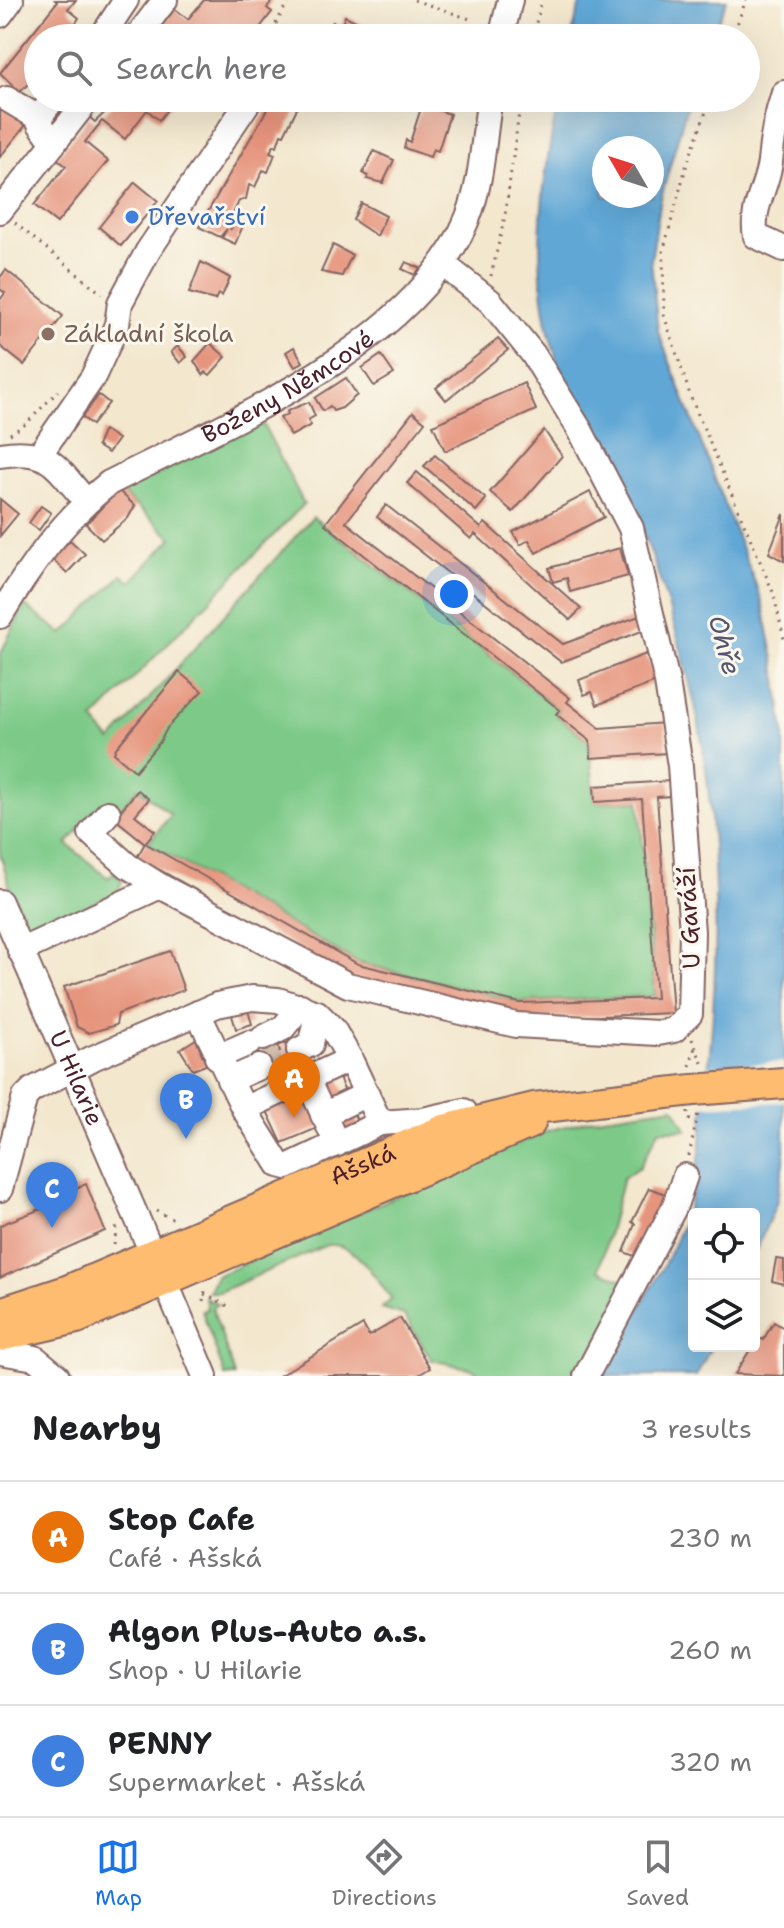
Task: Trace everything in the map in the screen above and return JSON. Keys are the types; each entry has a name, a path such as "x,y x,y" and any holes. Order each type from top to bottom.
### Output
{"main road":[{"name":"Ašská","path":"0,1336 60,1324 159,1268 444,1130 510,1112 579,1101 690,1104 784,1083"},
{"name":"Ašská","path":"0,1313 67,1291 159,1268"}],"street":[{"path":"0,15 11,0"},
{"path":"110,24 126,0"},
{"path":"147,24 165,0"},
{"path":"504,24 510,0"},
{"path":"784,93 770,137 777,156 753,223 756,236 784,249"},
{"path":"7,99 24,109"},
{"path":"28,112 40,119"},
{"path":"45,112 40,119 43,133 54,143"},
{"path":"0,211 78,112"},
{"path":"40,454 93,377 117,325 120,307 148,251 242,112"},
{"name":"Boženy Němcové","path":"0,616 49,543 86,501 109,483 297,385 382,326 429,284 444,265 467,218 478,186 488,112"},
{"path":"444,265 490,301"},
{"name":"U Garáží","path":"160,886 348,985 516,1025 658,1033 674,1030 690,1014 692,932 680,766 667,682 631,528 574,420 533,354 490,301"},
{"path":"0,455 26,451 40,454 86,501"},
{"path":"108,813 91,833 128,866 160,886"},
{"path":"20,951 160,886"},
{"name":"U Hilarie","path":"0,902 205,1376"},
{"path":"0,1189 25,1097 32,1090 72,1068 198,1013 252,998 309,1010 333,1029 380,1123"},
{"path":"217,1057 283,1028 309,1010"},
{"path":"299,1050 311,1044 309,1010"},
{"path":"198,1013 244,1109 279,1165 287,1167 380,1123 433,1119 530,1096 579,1101"},
{"path":"244,1109 350,1059"},
{"path":"229,1080 259,1067"},
{"path":"307,1079 337,1144"},
{"path":"323,1115 367,1094"},
{"path":"586,1376 646,1266 674,1208 685,1176"},
{"path":"0,1352 35,1358 57,1376"}],"path":[{"path":"276,24 289,0"},
{"path":"414,0 470,19"},
{"path":"536,24 542,0"},
{"path":"737,24 746,0"},
{"path":"490,301 492,269 505,216 519,112"},
{"path":"706,112 686,167 663,252 664,315 691,398 773,592 784,639"},
{"path":"0,211 120,307"},
{"path":"0,440 26,424 61,388"},
{"path":"691,1059 695,1047"},
{"path":"690,1104 696,1122"},
{"path":"150,1205 163,1216 179,1221"},
{"path":"111,1251 117,1237 116,1220"},
{"path":"204,1294 230,1307"}],"green space":[{"path":"261,420 304,504 93,720 111,741 313,517 559,710 556,715 589,741 595,802 639,801 655,996 520,1002 359,963 148,843 171,815 138,788 113,818 103,809 89,817 67,844 108,878 114,872 122,881 117,893 40,926 27,924 11,891 0,853 0,655 24,605 63,634 122,575 131,582 172,538 119,490"},
{"path":"674,1107 687,1130 659,1130 640,1167 623,1178 599,1270 631,1283 578,1376 483,1376 472,1369 432,1360 404,1315 382,1308 392,1299 372,1273 356,1255 337,1245 327,1245 219,1292 208,1292 216,1276 539,1133 597,1118"},
{"path":"205,1298 218,1304 212,1307 235,1376 225,1376 202,1311 207,1309"}],"water":[{"path":"581,0 727,0 717,24 575,24"},
{"name":"Ohře","path":"556,112 685,112 664,187 664,136 592,136 592,208 659,208 651,260 658,331 762,601 775,664 784,734 784,1163 776,1204 760,1241 760,1208 688,1208 701,1144 712,1018 715,938 714,857 703,749 686,665 652,556 631,507 580,412 558,363 549,331 540,265 543,197"},
{"path":"688,1208 688,1352 709,1352 696,1376 600,1376 665,1263"}],"pier":[{"path":"784,1062 784,1102 700,1106 705,1067"}],"building":[{"path":"55,0 76,0 68,9 79,18 75,24 39,24 57,2"},
{"path":"204,0 273,0 267,8 272,12 263,24 163,24 175,9 188,19"},
{"path":"345,16 362,24 352,23 342,24"},
{"path":"24,43 24,88 20,92 0,73"},
{"path":"0,104 26,125 0,157"},
{"path":"105,112 145,112 125,139 102,121 85,142 108,161 57,223 34,205 66,166 56,158 89,117 95,122"},
{"path":"149,112 165,112 159,120"},
{"path":"265,112 295,112 284,135 281,134 277,146 274,145 270,152 275,154 268,172 263,170 255,187 249,185 246,199 239,201 230,220 234,221 230,230 236,222 243,226 235,244 222,238 227,229 220,237 199,227"},
{"path":"420,112 450,114 438,151 433,149 430,157 404,148 406,140 410,142"},
{"path":"374,151 394,160 383,183 367,179 368,176 363,173"},
{"path":"135,182 158,201 121,246 99,227"},
{"path":"361,203 386,216 377,236 353,220"},
{"path":"333,245 352,255 342,276 321,272"},
{"path":"201,262 230,278 222,296 218,294 215,300 189,293"},
{"path":"406,262 420,268 415,275 402,269"},
{"path":"6,270 63,316 24,365 0,346 0,300 5,293 0,289 0,277"},
{"path":"498,339 508,350 446,400 436,388"},
{"path":"210,343 226,357 210,375 206,372 203,375 194,361"},
{"path":"178,346 187,357 180,363 171,352"},
{"path":"294,347 303,362 295,367 286,352"},
{"path":"381,355 394,374 374,386 362,368"},
{"path":"346,378 357,395 342,408 333,411 330,406 323,411 315,398"},
{"path":"524,383 536,410 445,451 433,425"},
{"path":"99,395 109,403 92,425 82,417"},
{"path":"309,402 315,416 308,420 311,425 291,436 280,418 288,414 287,411"},
{"path":"413,412 425,422 346,522 570,698 567,702 600,728 665,723 667,753 591,758 590,741 556,714 560,710 325,524"},
{"path":"104,430 118,439 108,453 97,446"},
{"path":"544,430 562,456 513,512 490,492"},
{"path":"435,455 486,499 476,511 424,466"},
{"path":"417,472 481,528 485,523 581,609 570,620 475,534 471,539 407,483"},
{"path":"118,490 135,506 128,518 102,540 86,524"},
{"path":"590,492 604,517 536,553 529,540 520,545 513,532"},
{"path":"0,499 18,514 0,536"},
{"path":"386,505 563,644 642,615 647,629 561,662 377,517"},
{"path":"41,506 51,513 39,530 29,523"},
{"path":"784,514 784,561 769,553"},
{"path":"70,540 85,554 67,573 52,559"},
{"path":"620,548 628,576 570,592 567,578 553,582 549,568"},
{"path":"646,654 656,682 597,705 592,692 584,695 579,680"},
{"path":"179,672 202,691 167,728 160,742 135,771 114,753 116,748"},
{"path":"670,781 671,796 657,797 673,1013 527,1019 350,977 137,857 145,843 358,964 520,1003 656,998 642,799 595,802 594,786"},
{"path":"138,790 149,799 135,815 155,831 145,843 114,818"},
{"path":"170,951 184,990 118,1014 116,1025 89,1033 77,1027 64,987"},
{"path":"247,1007 252,1024 236,1029 231,1012"},
{"path":"196,1039 206,1065 193,1070 180,1049"},
{"path":"291,1041 301,1056 261,1072 257,1061 280,1051 278,1046"},
{"path":"337,1073 362,1133 322,1126 282,1143 267,1111 307,1093 317,1082"},
{"path":"86,1184 105,1231 0,1278 0,1225 54,1204 52,1198"},
{"path":"649,1188 666,1194 663,1202 666,1204 642,1259 624,1252 635,1224 632,1222"},
{"path":"776,1259 784,1260 784,1284 772,1281"},
{"path":"400,1318 430,1368 417,1376 279,1376 363,1325 369,1336"},
{"path":"774,1322 784,1328 784,1376 735,1374 749,1352 760,1352 760,1338 763,1340"}],"tunnel":[{"path":"259,1067 299,1050"}],"place":[{"name":"Dřevařství","path":"132,217"},
{"name":"Základní škola","path":"48,334"},
{"name":"Stop Cafe","path":"294,1118"},
{"name":"Algon Plus-Auto a.s.","path":"186,1139"},
{"name":"PENNY","path":"52,1228"}]}
